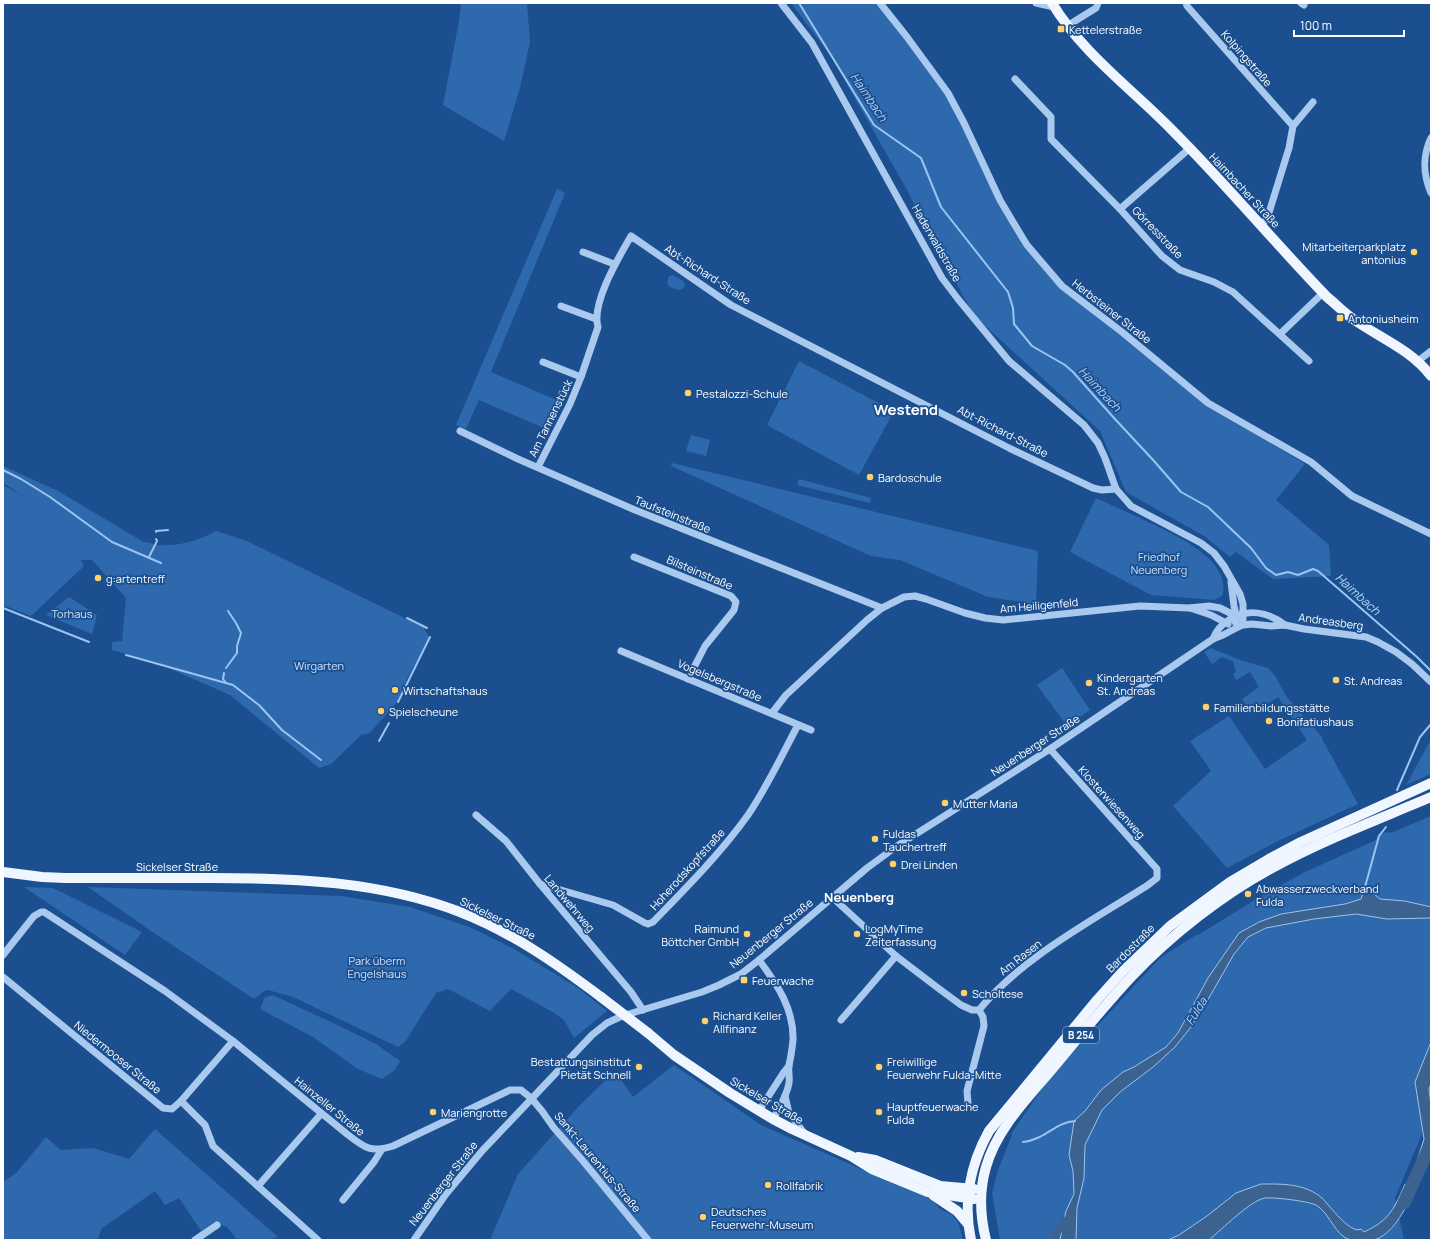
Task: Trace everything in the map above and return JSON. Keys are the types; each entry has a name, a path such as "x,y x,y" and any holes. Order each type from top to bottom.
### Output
{"main road":[{"name":"Haimbacher Straße","path":"1053,5 1067,26 1092,54 1190,148 1344,312 1396,345 1418,361 1430,373"},
{"name":"Bardostraße","path":"971,1240 968,1225 969,1194 972,1170 978,1154 993,1125 1097,1000 1149,945 1170,926 1216,892 1269,858 1431,783"},
{"name":"Bardostraße","path":"985,1239 982,1217 982,1195 986,1166 996,1144 1017,1110 1108,1003 1156,953 1177,934 1222,900 1272,868 1346,831 1430,797"},
{"name":"Sickelser Straße","path":"3,872 65,878 288,879 334,882 390,891 443,906 473,917 502,931 556,964 702,1074 773,1119 852,1156 872,1169 928,1192 982,1195"},
{"name":"Sickelser Straße","path":"852,1156 875,1160 940,1186 969,1194"},
{"path":"928,1192 957,1211 968,1225"}],"street":[{"name":"Haderwaldstraße","path":"781,3 812,43 942,278 1009,361 1084,425 1092,434 1105,458 1116,489"},
{"name":"Herbsteiner Straße","path":"880,3 948,93 964,123 1000,200 1027,245 1062,286 1122,332 1208,403 1311,462 1352,496 1431,534"},
{"name":"Haimbacher Straße","path":"1036,3 1053,5"},
{"path":"1067,26 1096,8 1098,3"},
{"name":"Kolpingstraße","path":"1186,3 1187,6 1293,126"},
{"name":"Görresstraße","path":"1015,79 1051,116 1051,139 1120,209 1162,256 1180,270 1214,282 1233,292 1308,361"},
{"path":"1261,225 1267,219 1289,148 1293,126 1313,102"},
{"path":"1431,138 1425,152 1424,162 1426,181 1431,193"},
{"name":"Görresstraße","path":"1120,209 1190,148"},
{"name":"Abt-Richard-Straße","path":"631,236 731,305 1009,448 1078,481 1093,488 1102,490 1116,489"},
{"name":"Am Tannenstück","path":"538,467 570,404 581,377 598,327 596,319 608,279 614,264 631,236"},
{"path":"583,252 614,264"},
{"path":"1280,334 1324,292"},
{"path":"561,306 596,319"},
{"path":"1418,361 1431,351"},
{"name":"Am Tannenstück","path":"543,362 581,377"},
{"name":"Taufsteinstraße","path":"460,431 638,512 882,608"},
{"path":"1116,489 1131,506 1201,543 1214,553 1224,566 1240,594 1243,604 1238,615 1239,627"},
{"name":"Bilsteinstraße","path":"634,556 731,596 736,602 734,610 705,646 688,679"},
{"name":"Am Heiligenfeld","path":"772,713 786,695 882,608 904,597 915,596 965,613 985,618 1003,620 1140,606 1190,608 1213,606 1238,615"},
{"name":"Am Heiligenfeld","path":"1190,608 1239,627"},
{"name":"Andreasberg","path":"1238,615 1254,613 1272,617 1285,625"},
{"name":"Neuenberger Straße","path":"1213,639 1219,629 1226,622 1238,615"},
{"name":"Andreasberg","path":"1239,627 1252,624 1271,626 1285,625 1366,637 1396,652 1412,664 1431,682"},
{"name":"Neuenberger Straße","path":"414,1240 460,1176 495,1136 592,1035 607,1023 622,1016 702,992 741,974 867,868 897,846 1050,749 1213,639 1239,627"},
{"name":"Vogelsbergstraße","path":"621,651 811,730"},
{"name":"Hoherodskopfstraße","path":"540,884 613,904 645,923 648,924 653,922 720,850 748,814 769,780 798,725"},
{"name":"Klosterwiesenweg","path":"1050,749 1157,869"},
{"name":"Landwehrweg","path":"476,815 506,841 634,996 642,1010"},
{"name":"Am Rasen","path":"979,1010 990,997 1032,960 1157,878 1157,869"},
{"path":"832,898 896,956 961,1005 972,1010 979,1010 984,1026 967,1091 968,1103"},
{"name":"Hainzeller Straße","path":"3,955 34,916 44,912 165,991 233,1041 366,1148 382,1149 393,1146 510,1090 521,1090 531,1098"},
{"path":"841,1020 896,956"},
{"path":"759,960 784,998 789,1012 793,1039 789,1066 789,1081 785,1096 773,1119"},
{"name":"Niedermooser Straße","path":"3,977 163,1108 172,1109 181,1101"},
{"path":"233,1041 181,1101 204,1125 213,1146 318,1240"},
{"path":"759,1111 789,1066"},
{"path":"785,1096 789,1113 807,1136"},
{"name":"Sankt-Laurentius-Straße","path":"531,1098 554,1128 648,1240"},
{"path":"258,1186 322,1114"},
{"path":"343,1200 374,1162 382,1149"},
{"path":"195,1240 217,1225"}],"green space":[{"path":"461,3 527,3 530,42 520,88 504,141 443,105"},
{"path":"791,3 882,3 941,85 1009,213 1036,253 1072,291 1207,404 1305,464 1276,500 1329,545 1331,576 1273,579 1236,552 1230,557 1204,536 1126,492 1100,431 981,322 971,310 906,188 830,55"},
{"path":"557,189 565,193 491,372 561,402 548,430 479,400 466,429 456,425"},
{"path":"673,275 683,281 685,285 684,288 679,290 670,287 667,283 669,276"},
{"path":"799,361 894,411 859,475 767,425"},
{"path":"691,435 710,440 706,456 686,451"},
{"path":"672,463 1038,551 1036,604 988,597 900,560 871,556 671,466"},
{"name":"Wirgarten","path":"3,466 58,491 142,541 158,545 173,545 196,540 216,531 247,541 423,627 430,638 408,677 397,702 370,733 361,735 331,764 319,768 230,695 157,663 112,650 112,642 122,641 126,598 92,560 81,560 84,566 31,616 3,605 3,485 27,498 3,483"},
{"path":"799,479 871,498 870,503 797,485"},
{"name":"Friedhof Neuenberg","path":"1096,498 1168,532 1197,549 1209,559 1218,570 1223,583 1222,596 1214,600 1151,595 1070,552"},
{"name":"Torhaus","path":"69,597 97,615 92,634 46,615"},
{"path":"1211,648 1240,660 1268,668 1276,677 1286,696 1323,738 1322,739 1358,804 1280,840 1227,868 1173,806 1211,771 1190,741 1229,716 1265,769 1307,740 1278,697 1252,714 1242,699 1259,687 1250,672 1236,680 1233,674 1236,672 1233,661 1222,657 1212,664 1204,652"},
{"path":"1062,668 1090,710 1067,726 1037,685"},
{"path":"1431,739 1431,774 1406,785"},
{"path":"1431,816 1431,1131 1424,1129 1395,1198 1404,1240 1000,1240 992,1193 998,1170 1012,1135 1011,1134 1050,1077 1160,958 1263,895 1305,872 1376,840 1379,833 1393,832"},
{"path":"24,887 53,888 142,932 125,955"},
{"name":"Park überm Engelshaus","path":"88,887 341,896 410,907 472,928 514,949 578,988 607,1011 574,1038 564,1020 511,989 490,1011 448,989 436,993 405,1042 398,1047 293,997 268,990 264,991 254,999 151,931"},
{"path":"273,995 376,1044 400,1061 395,1070 382,1079 358,1069 313,1037 260,1009 265,997"},
{"path":"674,1065 761,1125 925,1196 940,1209 952,1215 958,1222 963,1240 490,1240 518,1174 579,1106 615,1071 633,1097"},
{"path":"155,1129 278,1237 268,1240 237,1240 227,1227 214,1222 201,1231 179,1198 165,1205 155,1191 101,1229 98,1240 3,1240 3,1182 16,1173 46,1137 61,1150 93,1148 129,1159"}],"water":[{"path":"1365,886 1380,899 1405,901 1431,907 1431,918 1387,919 1356,914 1314,919 1266,928 1248,937 1234,954 1191,1027 1175,1047 1153,1067 1120,1092 1102,1110 1085,1145 1084,1178 1077,1208 1076,1240 1060,1240 1066,1211 1074,1194 1073,1171 1069,1155 1074,1121 1085,1111 1101,1090 1123,1072 1134,1067 1166,1047 1178,1033 1208,978 1239,933 1259,922 1281,914 1345,904 1361,899"},
{"path":"1431,1042 1431,1084 1429,1089 1431,1105 1431,1147 1424,1167 1416,1164 1424,1139 1415,1082"},
{"path":"1261,1184 1293,1185 1308,1189 1322,1198 1346,1224 1357,1230 1361,1229 1364,1232 1379,1223 1389,1214 1405,1184 1413,1189 1400,1218 1389,1230 1375,1240 1353,1240 1344,1237 1340,1234 1324,1212 1316,1205 1298,1201 1265,1198 1252,1204 1236,1216 1209,1240 1168,1240 1179,1235 1207,1216 1236,1193"}],"waterway":[{"name":"Haimbach","path":"799,3 874,125 921,158 941,207 1008,292 1013,308 1014,324 1032,346 1065,365 1073,372 1181,492 1208,507 1251,548 1266,568 1276,575 1288,572 1298,575 1313,569 1318,571 1417,657 1431,671"},
{"path":"3,470 50,497 112,542 161,563"},
{"path":"156,532 168,530"},
{"path":"149,557 157,541 156,539"},
{"path":"3,608 89,642"},
{"path":"226,668 237,653 237,646 241,633 228,611"},
{"path":"407,618 427,628"},
{"path":"398,702 430,637"},
{"path":"126,655 233,685 259,705 282,730 321,760"},
{"path":"224,673 223,679 226,683"},
{"path":"379,741 389,723"},
{"name":"Haimbach","path":"1397,790 1420,737 1431,724"},
{"name":"Haimbach","path":"1365,887 1379,836 1386,827"},
{"path":"1023,1142 1037,1138 1062,1124 1075,1121"},
{"name":"Fulda","path":"1404,1203 1428,1150"},
{"path":"1053,1240 1055,1234 1070,1217"}],"place":[{"name":"Kettelerstraße","path":"1061,29"},
{"name":"Mitarbeiterparkplatz antonius","path":"1414,252"},
{"name":"Antoniusheim","path":"1340,318"},
{"name":"Pestalozzi-Schule","path":"688,393"},
{"name":"Bardoschule","path":"870,477"},
{"name":"g:artentreff","path":"98,578"},
{"name":"St. Andreas","path":"1336,680"},
{"name":"Kindergarten St. Andreas","path":"1089,683"},
{"name":"Wirtschaftshaus","path":"395,690"},
{"name":"Familienbildungsstätte","path":"1206,707"},
{"name":"Spielscheune","path":"381,711"},
{"name":"Bonifatiushaus","path":"1269,721"},
{"name":"Mutter Maria","path":"945,803"},
{"name":"Fuldas Tauchertreff","path":"875,839"},
{"name":"Drei Linden","path":"893,864"},
{"name":"Abwasserzweckverband Fulda","path":"1248,894"},
{"name":"Raimund Böttcher GmbH","path":"747,934"},
{"name":"LogMyTime Zeiterfassung","path":"857,934"},
{"name":"Feuerwache","path":"744,980"},
{"name":"Scholtese","path":"964,993"},
{"name":"Richard Keller Allfinanz","path":"705,1021"},
{"name":"Bestattungsinstitut Pietät Schnell","path":"639,1067"},
{"name":"Freiwillige Feuerwehr Fulda-Mitte","path":"879,1067"},
{"name":"Mariengrotte","path":"433,1112"},
{"name":"Hauptfeuerwache Fulda","path":"879,1112"},
{"name":"Rollfabrik","path":"768,1185"},
{"name":"Deutsches Feuerwehr-Museum","path":"703,1217"}],"district":[{"name":"Westend","path":"906,409"},
{"name":"Neuenberg","path":"859,897"}]}
